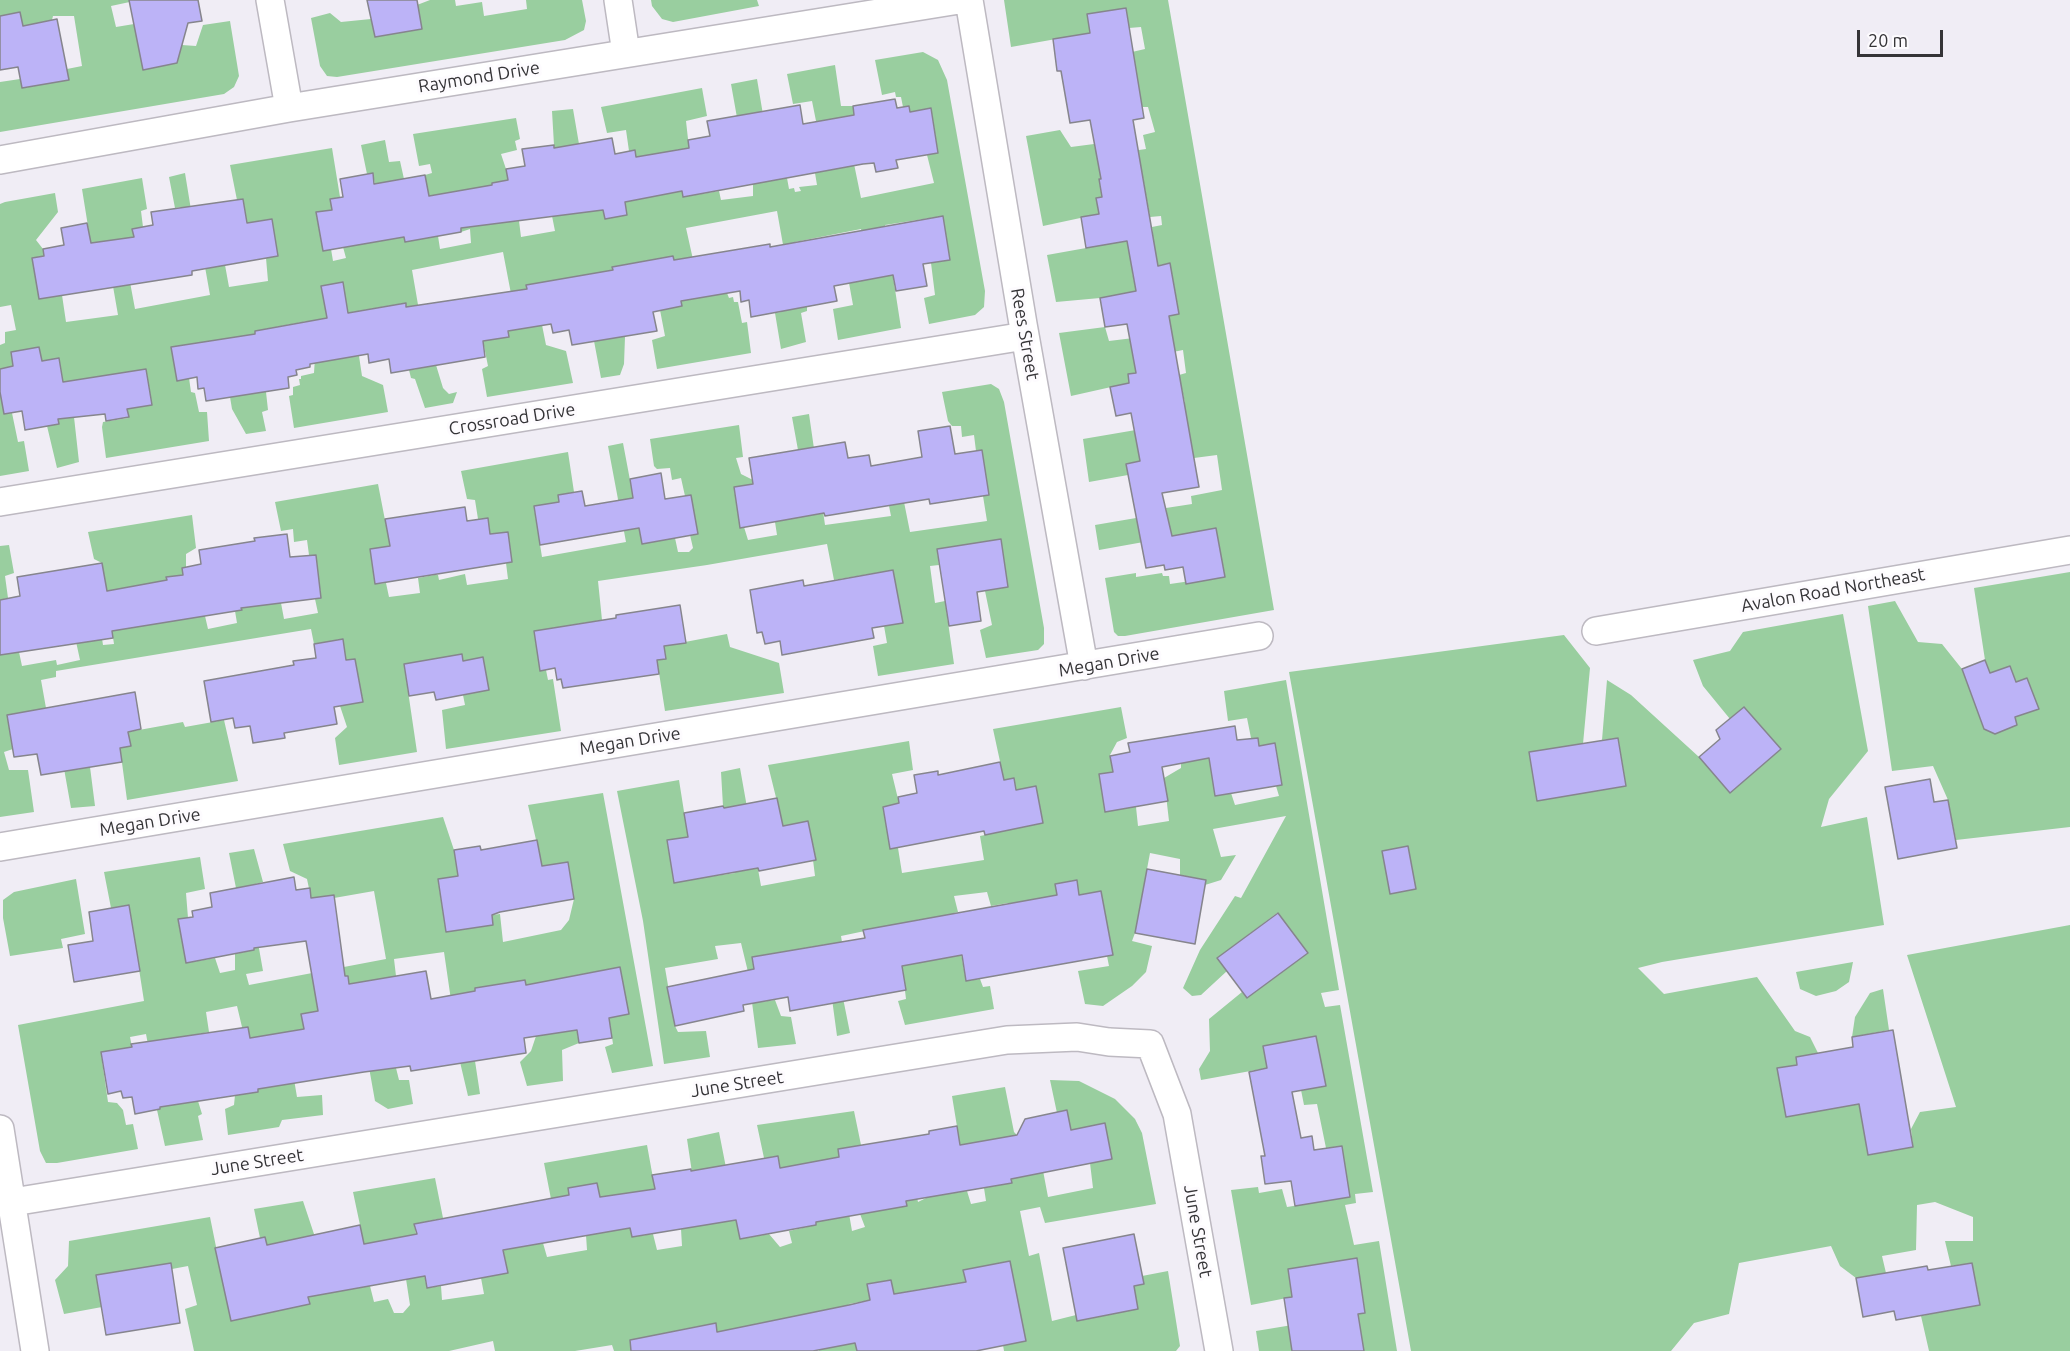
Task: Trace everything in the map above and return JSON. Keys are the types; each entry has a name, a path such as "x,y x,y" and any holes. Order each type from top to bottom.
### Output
{"street":[{"path":"270,0 289,108"},
{"path":"618,0 626,53"},
{"name":"Raymond Drive","path":"0,159 289,108 958,0"},
{"name":"Rees Street","path":"969,0 1025,336 1084,666"},
{"name":"Crossroad Drive","path":"0,502 1025,336"},
{"name":"Avalon Road Northeast","path":"1596,631 2070,550"},
{"name":"Megan Drive","path":"0,847 1259,636"},
{"name":"June Street","path":"13,1202 1006,1040 1077,1037 1109,1042 1150,1044 1177,1114 1219,1351"},
{"path":"0,1129 35,1351"}],"green space":[{"path":"0,0 139,0 111,6 116,27 134,24 177,63 182,45 196,46 203,25 230,21 239,76 234,87 224,94 0,132 0,82 20,79 23,88 68,80 67,69 82,66 74,16 53,16 52,20 23,26 20,12 0,16"},
{"path":"430,0 455,0 456,6 482,2 484,16 527,9 526,0 582,0 586,21 584,30 565,40 337,77 327,76 320,66 311,18 330,13 341,22 371,19 375,37 422,29 417,5"},
{"path":"651,0 757,0 759,6 673,22 662,19 652,6"},
{"path":"1004,0 1168,0 1274,610 1125,636 1118,636 1114,632 1105,578 1136,573 1136,577 1162,573 1163,576 1169,576 1170,584 1225,576 1216,529 1099,550 1095,525 1136,518 1137,521 1167,516 1166,508 1192,504 1191,496 1222,490 1217,455 1194,458 1139,452 1140,461 1126,464 1128,475 1089,482 1083,439 1171,424 1167,407 1185,403 1179,375 1186,373 1183,350 1134,360 1136,373 1128,374 1129,383 1071,396 1059,333 1105,327 1109,341 1166,334 1163,317 1179,313 1170,263 1132,271 1136,291 1100,298 1056,302 1047,255 1153,236 1152,227 1162,225 1161,216 1150,217 1142,172 1099,179 1102,197 1096,198 1099,214 1043,226 1026,136 1060,130 1071,147 1094,144 1097,156 1146,149 1143,135 1155,132 1148,107 1142,107 1132,52 1145,49 1141,27 1129,28 1126,8 1087,14 1090,33 1011,47"},
{"path":"923,52 938,60 947,80 985,291 984,307 975,315 929,324 924,298 935,295 931,263 950,260 943,216 885,225 901,328 838,340 833,309 853,305 849,283 854,282 853,276 870,273 861,229 795,242 807,307 807,311 801,313 806,342 781,349 775,313 781,312 777,287 790,284 777,211 686,228 700,291 719,289 720,294 727,293 729,298 733,297 734,302 738,302 742,323 747,322 751,353 657,369 652,340 665,336 660,310 682,306 673,256 612,267 625,337 624,364 620,375 601,378 594,341 603,339 591,274 526,285 533,327 542,325 546,345 566,351 573,383 487,397 482,369 488,366 483,341 509,337 508,327 517,325 503,252 412,270 426,351 439,350 441,364 436,365 443,388 449,394 457,392 453,403 425,408 415,379 411,378 409,370 417,369 405,303 341,314 348,357 359,356 362,376 383,385 388,412 294,428 289,396 293,395 293,387 300,385 301,376 314,373 315,357 308,321 255,331 268,410 262,412 266,431 246,434 232,409 230,397 235,396 226,339 172,347 177,380 189,378 191,392 195,393 199,412 207,412 209,441 106,458 103,422 128,418 127,409 152,405 146,369 70,381 79,462 57,468 47,426 59,424 54,393 64,391 59,358 42,361 39,347 11,352 13,366 0,369 0,345 5,343 5,332 16,330 11,305 0,307 0,204 5,202 55,193 58,212 36,240 43,249 44,256 32,258 39,299 62,295 66,322 118,315 106,246 91,245 82,189 142,178 147,209 141,211 143,227 132,229 134,237 122,239 135,309 210,295 197,222 184,225 181,207 175,208 169,177 185,173 192,216 209,213 217,266 225,265 229,287 268,281 266,258 278,256 271,219 247,223 243,199 237,200 230,165 332,148 340,197 330,199 332,210 316,213 323,251 331,249 333,261 346,258 343,247 384,240 373,173 367,174 361,145 385,140 389,162 400,161 404,179 394,181 405,242 438,236 440,249 471,243 470,229 461,232 454,192 429,196 425,175 432,173 430,164 419,166 413,134 516,118 520,139 515,141 517,150 501,154 508,180 492,183 497,223 519,221 521,237 555,231 552,216 563,215 552,111 573,109 579,144 583,143 594,209 603,208 605,219 627,215 625,202 658,195 652,158 636,160 635,150 629,151 626,130 607,133 601,107 702,88 707,116 686,121 689,148 676,150 683,197 719,191 721,200 753,196 746,140 741,140 731,84 757,79 774,180 787,178 789,189 794,188 795,192 801,191 799,187 817,185 815,173 845,167 838,127 822,130 821,121 816,121 812,101 793,104 787,74 835,65 841,106 853,106 862,157 853,159 861,198 934,183 927,155 938,152 931,108 910,112 909,106 903,107 901,97 896,97 895,92 882,95 875,60"},
{"path":"991,384 999,389 1004,402 1044,628 1044,644 1038,650 986,658 980,630 992,625 985,591 1008,587 1001,539 937,549 939,565 930,566 935,603 945,601 954,664 878,676 873,646 887,643 884,626 903,623 893,570 834,580 827,544 598,581 602,620 534,631 540,671 546,670 548,680 553,679 561,731 446,749 442,710 465,705 463,695 489,690 483,658 463,661 461,655 404,664 417,752 339,765 335,738 347,727 340,706 363,701 355,659 346,660 342,639 314,644 311,629 56,671 56,677 41,680 46,708 7,715 13,749 4,752 9,770 28,770 34,812 0,817 0,655 19,652 22,666 56,660 57,665 80,660 75,637 101,632 103,645 114,644 112,631 130,587 107,591 102,563 94,559 88,532 192,515 196,548 186,554 186,567 182,568 183,575 167,577 174,620 205,616 208,629 237,623 235,611 241,609 239,597 262,594 264,605 281,603 284,619 318,613 315,599 321,597 316,555 309,555 307,540 294,542 293,529 281,531 275,502 378,484 390,546 370,549 375,584 386,583 389,597 420,593 418,578 434,575 438,575 439,580 465,574 467,585 508,579 506,563 512,562 508,532 490,534 488,518 478,519 475,500 467,499 461,471 568,452 574,492 559,495 559,502 534,507 542,557 626,542 608,446 623,443 642,544 675,538 678,552 689,552 693,548 690,535 698,534 691,495 685,496 681,478 672,480 670,468 657,469 654,466 650,439 739,425 743,457 736,458 741,474 753,480 753,484 734,488 740,527 744,527 748,540 777,535 775,522 799,517 794,485 802,449 798,450 792,417 809,414 825,525 891,516 889,506 904,502 910,532 987,521 983,496 989,495 976,451 974,435 962,437 961,426 952,426 948,421 942,392"},
{"path":"0,392 4,414 12,413 18,442 24,441 29,471 0,476"},
{"path":"9,545 14,573 5,576 8,598 0,600 0,546"},
{"path":"2070,572 2070,827 1956,840 1948,800 1933,766 1892,771 1868,606 1895,601 1918,642 1942,644 1962,669 1984,729 1995,734 2017,725 2015,717 2038,709 2016,682 2010,666 1990,673 1985,660 1974,588"},
{"path":"1843,614 1868,751 1829,799 1821,827 1867,817 1884,925 1638,968 1664,994 1757,977 1795,1031 1810,1037 1818,1053 1796,1057 1797,1065 1777,1068 1786,1116 1859,1104 1869,1155 1913,1147 1911,1129 1920,1112 1956,1107 1907,955 2070,925 2070,1351 1929,1351 1921,1316 1980,1304 1972,1263 1951,1266 1945,1241 1973,1241 1973,1217 1935,1202 1917,1205 1916,1250 1882,1256 1886,1273 1856,1278 1840,1266 1831,1246 1739,1263 1729,1314 1694,1323 1671,1351 1411,1351 1289,672 1564,635 1590,668 1583,744 1530,752 1537,800 1626,786 1618,738 1602,740 1607,680 1631,695 1699,757 1730,793 1780,749 1744,707 1730,719 1703,686 1693,660 1730,651 1743,632"},
{"path":"727,634 730,647 779,663 784,693 665,711 657,660 666,658 664,646"},
{"path":"1286,680 1339,990 1321,993 1325,1007 1340,1005 1373,1192 1355,1194 1356,1203 1345,1205 1354,1245 1379,1241 1397,1351 1364,1351 1363,1347 1333,1351 1259,1351 1256,1331 1365,1313 1357,1258 1288,1269 1292,1297 1251,1305 1231,1190 1258,1187 1259,1193 1282,1189 1287,1207 1349,1197 1342,1146 1326,1148 1317,1104 1304,1105 1301,1090 1326,1086 1316,1036 1263,1046 1267,1068 1201,1080 1199,1069 1210,1051 1209,1019 1242,992 1247,998 1308,953 1277,913 1232,947 1227,971 1201,995 1192,996 1183,988 1200,950 1235,896 1241,898 1286,816 1213,829 1221,857 1236,855 1221,880 1205,885 1206,880 1180,875 1180,859 1150,853 1132,941 1152,946 1146,972 1132,986 1103,1006 1085,1004 1078,971 1109,966 1107,956 1113,955 1101,891 1079,895 1076,880 1055,884 1057,895 1019,962 1008,903 991,906 987,892 954,896 958,912 954,913 966,981 980,979 983,987 990,986 994,1009 905,1025 898,1001 906,999 902,966 922,919 841,936 850,990 842,993 850,1033 837,1036 832,999 837,997 828,944 752,957 760,1002 775,1000 781,1016 791,1017 796,1044 758,1048 748,972 741,943 715,946 718,959 665,968 678,1032 706,1031 710,1057 664,1064 643,921 617,791 679,780 688,837 667,841 674,882 735,873 723,806 721,772 740,768 761,886 815,876 813,860 816,859 808,821 783,826 768,765 909,741 913,770 892,774 899,803 883,807 890,848 898,848 902,873 984,860 980,836 1043,823 1036,786 1016,790 1014,778 1004,780 993,729 1121,707 1127,738 1117,742 1110,755 1113,772 1099,774 1136,807 1138,826 1169,821 1164,778 1181,768 1181,761 1209,758 1231,793 1235,805 1279,796 1276,786 1282,785 1275,744 1259,746 1258,738 1251,738 1247,718 1228,721 1224,691"},
{"path":"224,720 238,781 127,800 120,748 131,746 128,732 183,722 185,727"},
{"path":"72,762 75,770 90,767 95,806 71,808 63,763"},
{"path":"603,793 653,1066 612,1073 605,1047 613,1044 609,1018 629,1014 620,967 567,977 579,1043 562,1050 563,1081 527,1086 520,1062 531,1051 536,1036 560,1032 527,995 525,980 475,988 475,1061 480,1094 468,1096 460,1062 444,952 394,959 396,976 385,1069 396,1068 399,1080 409,1080 413,1104 388,1109 375,1101 365,1045 313,982 318,1011 301,1014 304,1029 286,1032 297,1097 322,1095 323,1115 282,1120 279,1127 228,1135 225,1109 234,1105 235,1095 258,1091 248,1027 242,1027 237,1006 206,1012 209,1032 188,1036 202,1114 198,1116 203,1140 165,1146 157,1110 160,1109 146,1034 130,1037 132,1047 101,1053 108,1102 117,1103 123,1110 126,1125 133,1124 138,1149 46,1163 40,1151 18,1025 144,1001 129,905 111,908 104,872 200,857 205,889 186,893 188,918 178,920 186,963 215,958 220,973 235,970 235,954 254,950 243,887 236,888 229,853 254,849 263,882 248,886 263,971 246,974 249,985 386,959 374,891 334,898 333,895 311,898 307,879 290,871 283,844 443,817 454,850 458,876 438,880 446,932 493,925 492,915 500,914 503,942 561,930 569,920 574,899 568,862 542,866 528,805"},
{"path":"76,879 85,934 61,939 63,948 10,956 3,918 3,900 14,892"},
{"path":"1853,962 1849,982 1836,991 1816,996 1800,989 1796,972"},
{"path":"1883,989 1889,1030 1852,1037 1855,1017 1870,993"},
{"path":"1050,1080 1079,1081 1115,1099 1135,1119 1142,1133 1156,1204 1045,1223 1040,1207 1020,1211 1029,1256 1039,1253 1052,1321 1076,1315 1078,1321 1138,1309 1134,1286 1144,1284 1142,1276 1168,1271 1180,1346 1176,1351 1004,1351 1009,1261 964,1270 973,1351 933,1351 922,1289 894,1294 891,1280 867,1284 870,1300 849,1304 857,1351 819,1351 811,1313 755,1324 719,1344 715,1323 660,1334 663,1351 614,1351 612,1345 575,1351 495,1351 493,1341 449,1351 194,1351 185,1309 197,1305 188,1266 172,1269 102,1307 64,1314 55,1280 68,1266 69,1241 210,1217 231,1321 310,1304 300,1257 267,1245 265,1237 260,1238 254,1209 303,1201 314,1234 321,1273 337,1270 341,1291 370,1286 374,1302 388,1299 394,1313 403,1313 410,1305 406,1279 364,1244 353,1192 435,1178 443,1218 414,1224 427,1288 441,1286 442,1300 484,1294 481,1278 508,1273 497,1218 543,1243 547,1257 587,1250 586,1235 606,1232 597,1183 568,1188 569,1195 551,1199 544,1163 647,1145 655,1189 625,1194 632,1237 653,1234 657,1250 682,1246 681,1229 694,1186 687,1139 719,1132 740,1239 769,1234 780,1247 792,1243 789,1231 816,1225 805,1164 780,1168 778,1156 764,1158 757,1125 854,1111 861,1145 838,1150 852,1231 865,1227 860,1214 907,1206 900,1166 910,1166 918,1202 928,1197 967,1191 971,1204 986,1201 984,1188 1012,1183 1004,1138 960,1145 952,1096 1005,1087 1014,1132 1041,1160 1048,1197 1093,1188 1090,1163 1112,1159 1105,1123 1071,1130 1067,1111 1057,1113"}],"building":[{"path":"129,0 198,0 202,21 188,23 177,63 143,70"},
{"path":"367,0 417,0 422,29 375,37"},
{"path":"1126,8 1144,118 1133,120 1158,266 1170,263 1179,314 1169,316 1199,487 1162,493 1172,536 1216,528 1225,577 1186,584 1183,567 1165,570 1164,565 1146,568 1126,464 1140,461 1131,413 1116,416 1110,387 1129,383 1128,374 1136,373 1127,324 1105,327 1100,298 1136,291 1127,241 1086,248 1081,217 1099,214 1096,198 1102,197 1099,179 1101,179 1090,120 1070,123 1061,71 1057,71 1053,39 1090,33 1087,14"},
{"path":"20,12 23,26 57,19 69,80 22,88 18,67 0,70 0,16"},
{"path":"895,99 897,108 909,106 910,112 931,108 938,153 896,160 898,168 876,172 874,163 863,164 683,197 682,191 625,202 627,215 605,219 603,210 461,228 461,232 405,242 404,237 323,251 316,212 332,210 330,199 343,197 340,179 373,173 374,184 425,175 429,196 508,180 506,169 525,166 522,149 554,145 554,148 612,138 615,154 635,150 636,157 689,148 688,140 710,136 707,121 800,105 803,124 854,115 853,106"},
{"path":"243,199 247,223 272,219 278,256 192,271 192,275 39,299 32,258 44,256 43,249 64,245 61,228 87,223 91,243 134,237 132,229 153,225 151,212"},
{"path":"943,216 950,260 923,264 927,286 896,291 893,275 834,286 837,301 751,317 749,300 741,302 740,291 681,301 682,306 653,312 657,331 572,345 569,330 553,333 551,324 508,331 509,337 483,341 485,357 391,373 389,359 369,363 368,354 310,364 310,367 296,370 297,375 288,377 289,388 206,401 204,388 198,389 197,377 177,381 171,347 255,334 255,331 327,318 321,286 343,282 348,313 406,303 406,307 527,289 526,285 613,270 612,267 673,256 674,260 770,244 770,247"},
{"path":"39,347 42,361 59,358 63,382 146,369 152,405 127,409 129,417 106,421 105,414 58,419 59,424 25,430 22,411 4,414 0,392 0,369 13,366 11,352"},
{"path":"950,426 955,454 982,450 989,495 930,504 929,499 825,516 824,513 740,528 734,487 753,484 749,458 845,442 848,458 869,455 871,466 922,457 918,431"},
{"path":"661,473 665,499 691,495 698,534 642,544 639,528 540,545 534,506 559,502 558,495 582,491 585,506 633,498 630,479"},
{"path":"465,507 467,521 488,518 490,534 508,532 512,562 375,584 370,549 390,546 385,519"},
{"path":"287,534 290,557 316,555 321,598 241,608 242,610 112,631 113,638 0,655 0,600 20,596 17,577 102,563 107,591 183,575 182,568 201,564 199,550 255,541 254,538"},
{"path":"1001,539 1008,587 977,592 981,621 949,626 937,549"},
{"path":"893,570 903,623 872,628 874,638 782,655 780,641 765,644 762,632 757,633 750,590 803,580 804,586"},
{"path":"680,605 686,643 664,646 666,659 657,660 659,674 563,688 561,679 557,680 555,668 540,671 534,631"},
{"path":"343,639 346,660 355,659 363,702 334,707 337,724 284,733 285,738 253,743 250,726 235,728 233,718 211,722 204,681 294,665 293,661 316,658 314,644"},
{"path":"462,654 463,661 483,657 489,690 436,700 434,692 409,696 404,664"},
{"path":"1985,660 1990,673 2010,666 2016,682 2027,678 2039,709 2015,717 2017,725 1995,734 1984,729 1962,669"},
{"path":"135,692 141,729 128,732 131,746 120,748 122,762 41,775 37,754 14,757 7,715"},
{"path":"1744,707 1781,749 1730,793 1699,757 1720,739 1716,730"},
{"path":"1235,726 1237,740 1258,738 1259,746 1275,743 1282,785 1215,796 1209,758 1162,767 1168,801 1105,812 1099,774 1113,772 1110,756 1130,752 1128,743"},
{"path":"1618,738 1626,786 1537,801 1529,752"},
{"path":"1000,762 1004,780 1014,778 1016,790 1036,786 1043,823 985,835 984,831 890,849 883,807 899,803 898,797 917,793 914,775 938,771 938,775"},
{"path":"1930,779 1934,802 1948,800 1957,848 1898,859 1885,787"},
{"path":"777,798 783,826 808,821 816,860 674,883 667,840 688,837 684,813"},
{"path":"537,840 542,866 568,862 574,899 500,912 492,915 493,925 446,932 438,879 458,876 454,850 480,846 481,850"},
{"path":"1408,846 1416,889 1390,894 1382,851"},
{"path":"1147,869 1206,880 1195,944 1135,933"},
{"path":"294,877 296,890 310,888 311,898 334,895 345,976 348,976 349,984 426,971 431,999 475,991 475,988 525,980 526,985 620,967 629,1014 609,1018 612,1038 579,1043 577,1030 524,1038 526,1053 411,1071 410,1066 364,1072 258,1089 258,1092 160,1107 160,1109 135,1114 132,1097 123,1098 121,1091 108,1094 101,1052 132,1047 131,1044 248,1027 250,1038 304,1029 301,1014 318,1011 306,941 254,948 254,950 186,963 178,919 193,917 192,911 212,907 210,893"},
{"path":"1077,880 1079,895 1101,891 1113,955 966,981 962,955 902,966 906,990 790,1011 788,997 743,1005 744,1011 675,1026 667,987 754,969 752,957 865,938 863,930 1057,895 1055,884"},
{"path":"129,905 140,971 74,982 68,945 93,941 89,912"},
{"path":"1278,913 1308,953 1247,998 1217,958"},
{"path":"1893,1030 1913,1147 1868,1155 1859,1104 1786,1117 1777,1068 1797,1065 1796,1057 1853,1047 1852,1037"},
{"path":"1316,1036 1326,1086 1292,1092 1301,1138 1312,1136 1314,1150 1342,1146 1350,1197 1295,1206 1291,1181 1265,1184 1261,1156 1265,1156 1249,1072 1267,1068 1263,1046"},
{"path":"1067,1110 1071,1130 1105,1123 1112,1159 1011,1179 1012,1183 906,1201 907,1206 816,1222 816,1225 740,1239 736,1220 632,1237 630,1228 503,1250 508,1273 427,1288 425,1276 308,1297 310,1304 231,1321 215,1248 265,1237 267,1245 360,1225 364,1244 417,1234 414,1224 569,1195 568,1188 597,1183 600,1197 655,1189 652,1175 691,1169 691,1171 778,1156 780,1168 839,1157 838,1149 929,1134 929,1131 957,1126 960,1145 1017,1135 1025,1119"},
{"path":"1134,1234 1144,1284 1134,1286 1138,1309 1077,1321 1063,1248"},
{"path":"1357,1258 1365,1313 1358,1314 1364,1351 1292,1351 1284,1298 1292,1297 1288,1269"},
{"path":"1010,1261 1026,1341 976,1351 857,1351 855,1343 813,1351 631,1351 630,1340 716,1323 717,1332 849,1305 870,1300 867,1284 891,1280 894,1294 966,1282 963,1270"},
{"path":"171,1263 180,1323 106,1335 96,1275"},
{"path":"1972,1263 1980,1305 1896,1320 1894,1311 1863,1317 1856,1278 1927,1266 1928,1270"}]}
